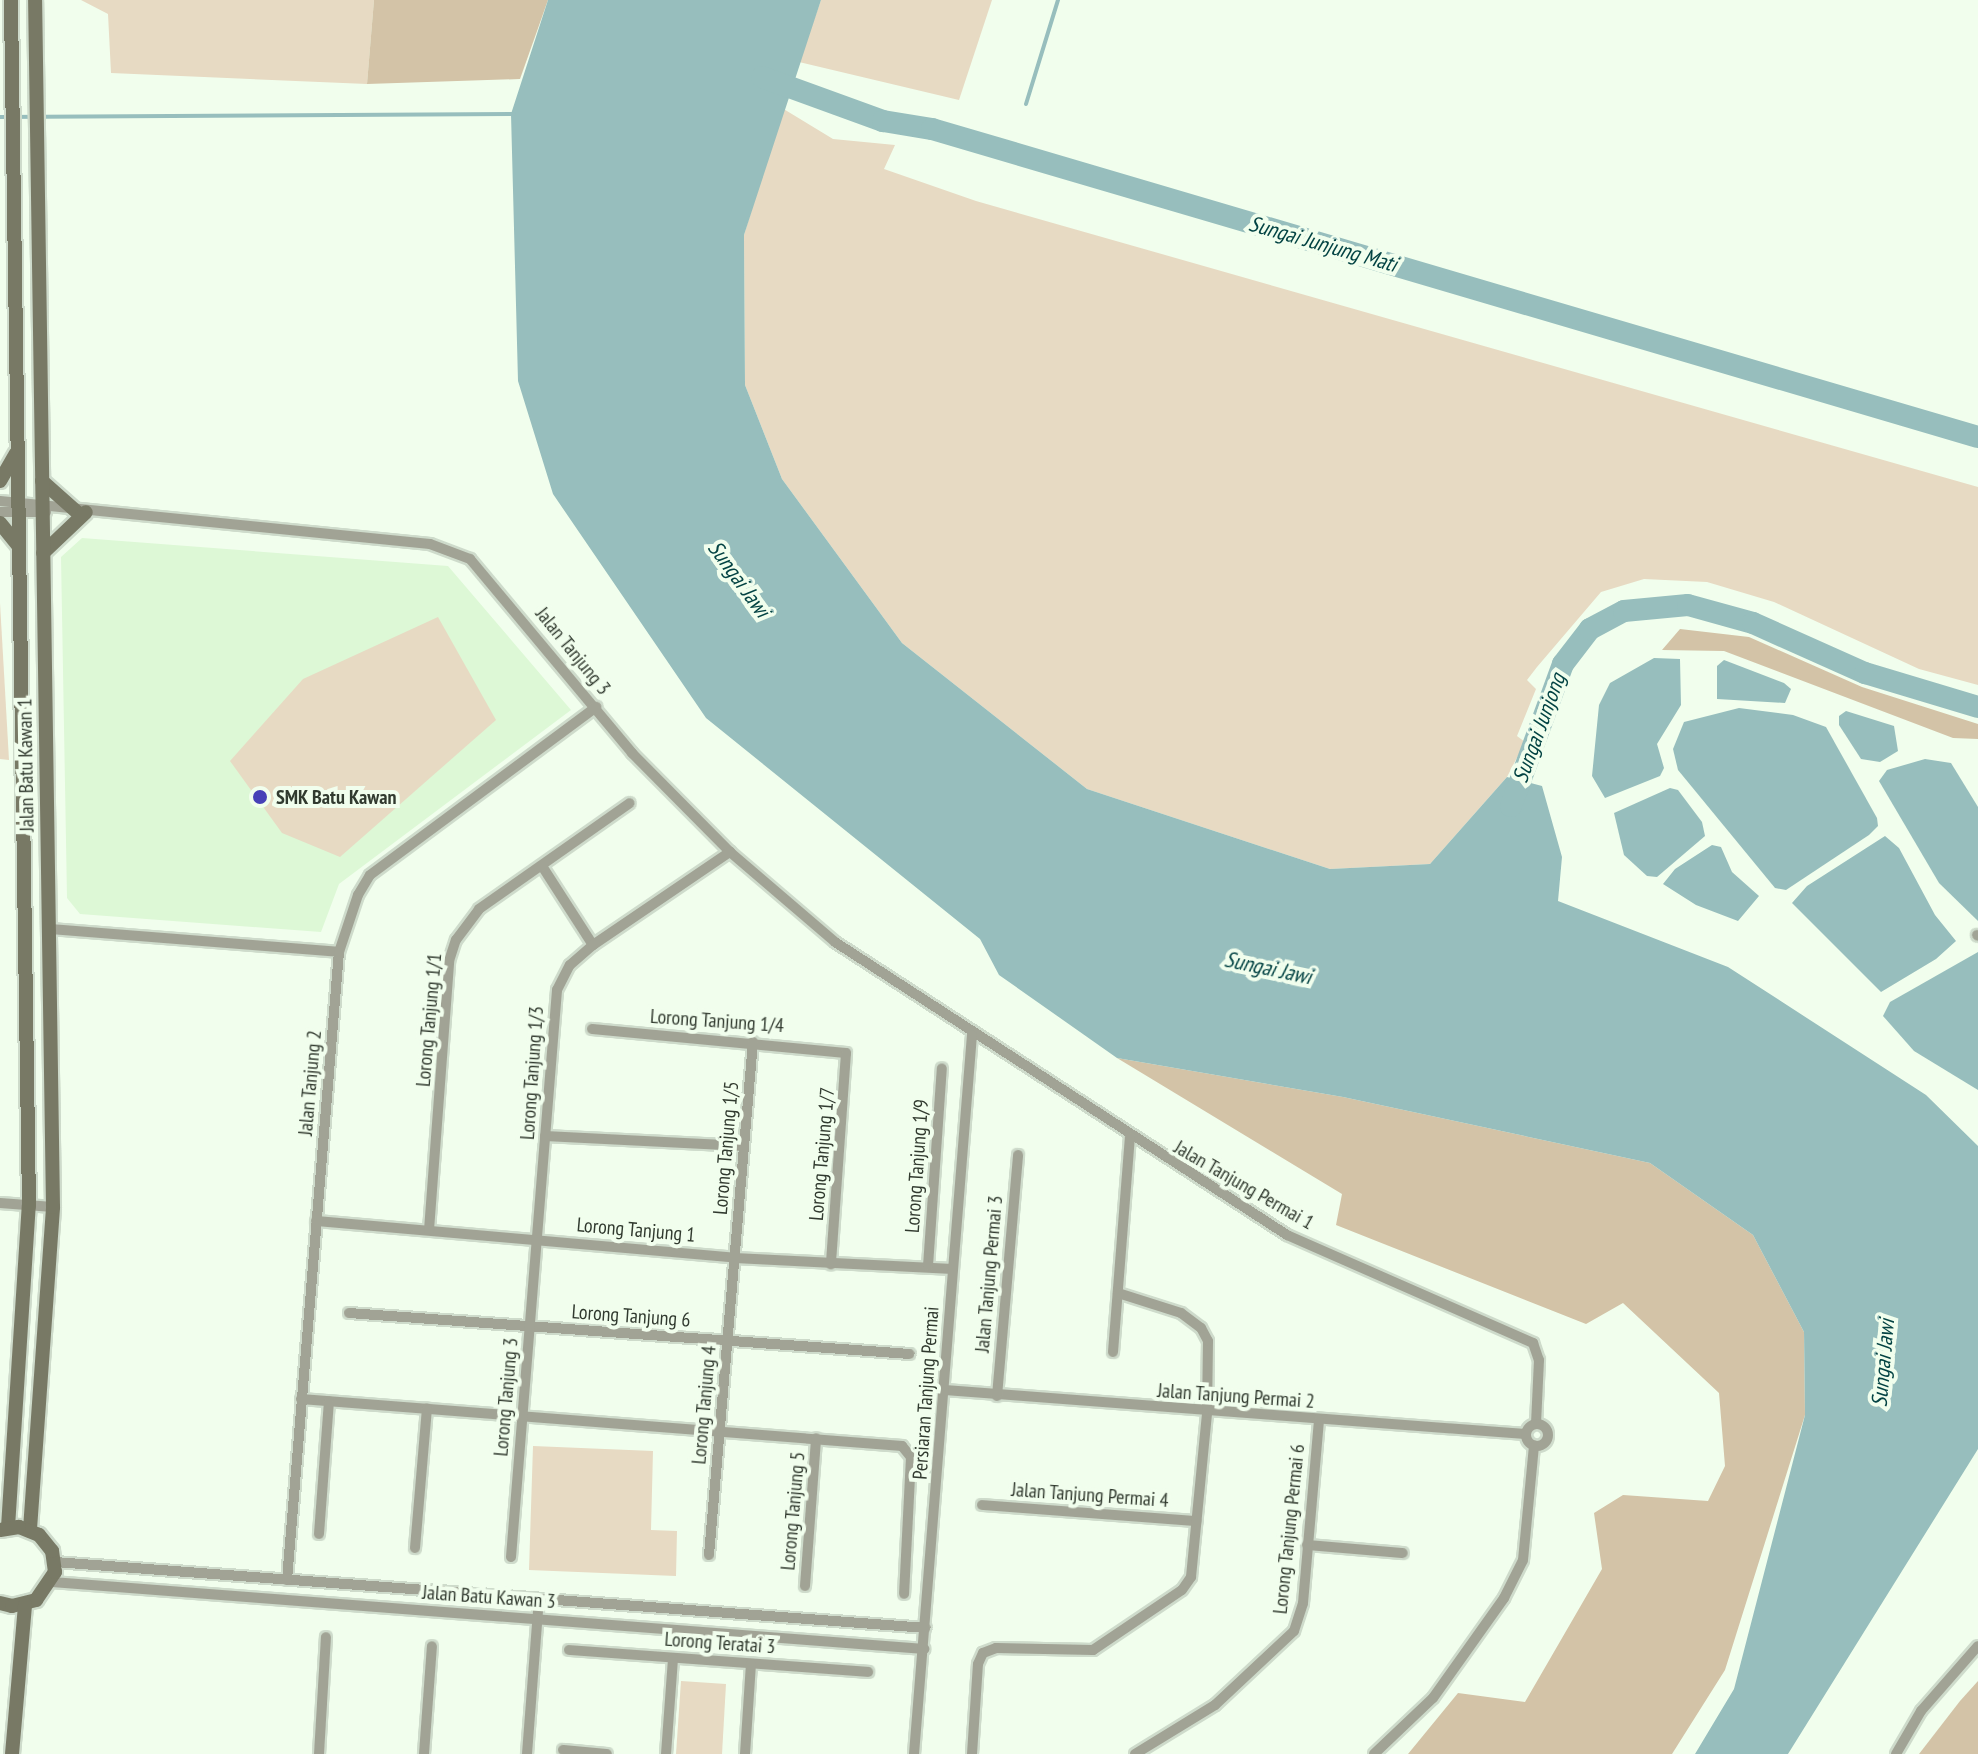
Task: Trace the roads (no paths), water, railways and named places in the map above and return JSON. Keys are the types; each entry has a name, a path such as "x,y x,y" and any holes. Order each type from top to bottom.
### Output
{"street":[{"name":"Jalan Batu Kawan 1","path":"4,1529 29,1206 11,0"},
{"name":"Jalan Batu Kawan 1","path":"30,1529 53,1207 43,553 45,509 35,141 35,0"},
{"path":"0,481 17,450"},
{"path":"42,481 82,512 43,553"},
{"path":"0,501 17,508"},
{"path":"0,512 17,508"},
{"name":"Jalan Tanjung 3","path":"17,508 385,539 452,550 485,571 632,753 730,852 835,942 972,1035"},
{"path":"0,523 18,545"},
{"name":"Jalan Tanjung 2","path":"287,1580 339,952 370,875 596,707"},
{"name":"Lorong Tanjung 1/1","path":"429,1230 449,961 472,916 630,803"},
{"name":"Lorong Tanjung 1/3","path":"537,1239 557,990 570,965 593,945 730,852"},
{"path":"542,866 593,945"},
{"path":"49,929 339,952"},
{"name":"Lorong Tanjung 1/4","path":"592,1029 840,1050"},
{"name":"Jalan Tanjung Permai 1","path":"972,1035 1287,1235 1515,1333 1537,1350 1536,1423"},
{"name":"Persiaran Tanjung Permai","path":"914,1754 972,1035"},
{"name":"Lorong Tanjung 1/5","path":"735,1258 753,1042"},
{"name":"Lorong Tanjung 1/7","path":"831,1264 848,1060 840,1050"},
{"name":"Lorong Tanjung 1/9","path":"928,1266 942,1068"},
{"path":"545,1136 744,1146"},
{"path":"1113,1352 1130,1138"},
{"name":"Jalan Tanjung Permai 3","path":"997,1396 1018,1155"},
{"path":"0,1203 53,1207"},
{"name":"Lorong Tanjung 1","path":"316,1221 735,1258 953,1269"},
{"name":"Lorong Tanjung 3","path":"511,1557 537,1239"},
{"name":"Lorong Tanjung 4","path":"709,1555 735,1258"},
{"path":"972,1754 978,1664 983,1653 996,1648 1085,1652 1104,1645 1188,1584 1207,1413 1210,1356 1201,1328 1161,1304 1118,1293"},
{"name":"Lorong Tanjung 6","path":"349,1313 910,1354"},
{"name":"Jalan Tanjung Permai 2","path":"945,1390 1207,1413 1525,1434"},
{"path":"301,1399 902,1446 911,1457 904,1594"},
{"path":"319,1534 329,1401"},
{"path":"415,1548 427,1409"},
{"name":"Lorong Tanjung Permai 6","path":"1135,1754 1215,1705 1287,1641 1303,1603 1319,1420"},
{"path":"1374,1754 1433,1698 1504,1598 1523,1560 1534,1446 1525,1434 1536,1423 1548,1436 1534,1446"},
{"name":"Lorong Tanjung 5","path":"805,1586 816,1438"},
{"name":"Jalan Tanjung Permai 4","path":"982,1505 1196,1521"},
{"path":"4,1529 30,1529 47,1542 55,1562 52,1582 25,1605 12,1754"},
{"path":"1307,1545 1403,1553"},
{"name":"Jalan Batu Kawan 3","path":"55,1562 926,1628"},
{"name":"Jalan Batu Kawan 3","path":"52,1582 924,1649"},
{"path":"527,1754 539,1599"},
{"path":"0,1603 25,1605"},
{"path":"319,1754 326,1637"},
{"path":"424,1754 432,1646"},
{"path":"1896,1754 1921,1711 1978,1646"},
{"name":"Lorong Teratai 3","path":"569,1650 868,1672"},
{"path":"666,1754 673,1658"},
{"path":"745,1754 751,1664"},
{"path":"563,1750 607,1754"}],"water":[{"name":"Sungai Jawi","path":"548,0 821,0 744,235 745,385 782,479 902,643 1087,789 1330,869 1430,864 1507,777 1542,786 1562,857 1558,901 1728,967 1926,1095 1978,1146 1978,1449 1788,1754 1695,1754 1734,1689 1805,1415 1804,1332 1753,1235 1650,1163 1343,1097 1117,1058 999,975 980,939 706,718 553,494 518,381 511,114"},
{"path":"1654,658 1680,659 1681,705 1657,744 1664,768 1660,776 1605,798 1592,776 1599,705 1610,683"},
{"path":"1724,660 1784,683 1791,689 1785,703 1717,699 1717,666"},
{"path":"1739,708 1793,715 1826,727 1877,818 1878,826 1869,835 1786,890 1775,888 1678,770 1673,749 1684,722"},
{"path":"1846,711 1894,726 1898,751 1880,762 1861,759 1839,725 1839,716"},
{"path":"1925,759 1951,763 1978,807 1978,921 1939,883 1879,781 1887,770"},
{"path":"1670,788 1678,790 1702,822 1705,836 1657,877 1647,876 1624,855 1614,813"},
{"path":"1885,836 1899,848 1935,915 1956,941 1936,959 1881,992 1792,903 1807,886"},
{"path":"1712,845 1721,847 1732,872 1759,896 1738,921 1696,905 1663,884 1675,869"},
{"path":"1978,952 1978,1090 1914,1051 1883,1016 1890,1002"}],"waterway":[{"path":"1026,104 1058,0"},
{"name":"Sungai Junjung Mati","path":"762,77 883,121 932,129 1978,437"},
{"path":"0,117 514,114"},
{"name":"Sungai Junjong","path":"1511,806 1563,664 1590,629 1624,611 1688,605 1753,623 1865,673 1978,707"}],"place":[{"name":"SMK Batu Kawan","path":"260,797"}]}
